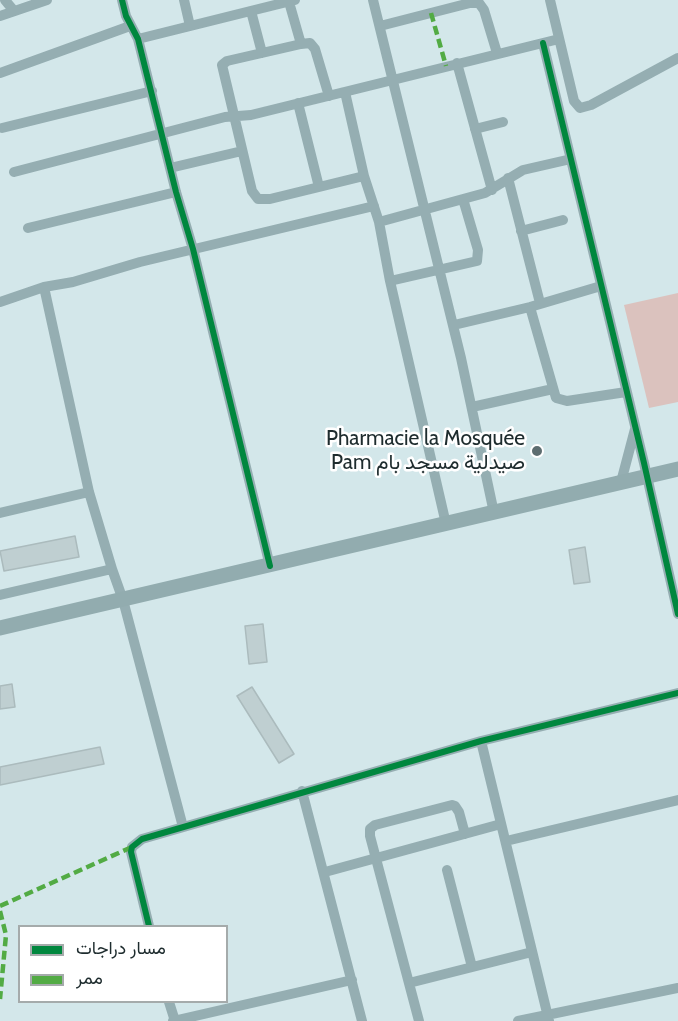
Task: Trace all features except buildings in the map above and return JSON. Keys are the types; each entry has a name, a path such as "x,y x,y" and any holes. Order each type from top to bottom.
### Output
{"main road":[{"path":"0,628 678,468"}],"street":[{"path":"5,0 14,11"},
{"path":"0,16 46,0"},
{"path":"122,0 130,26 138,39 152,91 270,566"},
{"path":"184,0 190,26"},
{"path":"373,0 454,325 494,513"},
{"path":"550,0 574,101 580,108 591,105 678,58"},
{"path":"138,39 292,1 301,44"},
{"path":"380,26 470,3 479,3 484,10 497,53"},
{"path":"251,11 262,53"},
{"path":"0,72 130,26"},
{"path":"14,172 234,115 251,115 559,39"},
{"path":"543,43 678,614"},
{"path":"329,96 313,45 301,44 227,61 222,65 252,191 258,199 270,199 364,176"},
{"path":"457,63 492,190"},
{"path":"2,128 152,91"},
{"path":"345,92 364,176 379,222 390,281 446,524"},
{"path":"298,103 319,187"},
{"path":"475,129 503,122"},
{"path":"170,168 242,151"},
{"path":"379,222 425,211 492,190 523,170 571,159"},
{"path":"508,178 556,398 567,400 627,392"},
{"path":"28,228 176,192"},
{"path":"390,281 473,262 478,258 463,199"},
{"path":"0,302 44,287 73,282 193,249 374,206"},
{"path":"521,231 563,220"},
{"path":"454,325 601,286"},
{"path":"44,287 90,492 123,600 183,827"},
{"path":"472,407 553,389"},
{"path":"621,482 635,429"},
{"path":"0,513 90,492"},
{"path":"0,595 112,569"},
{"path":"148,925 131,852 132,847 142,838 481,741 678,693"},
{"path":"481,741 548,1018"},
{"path":"303,791 362,1021"},
{"path":"506,841 678,800"},
{"path":"419,1021 369,832 375,825 455,806 465,834"},
{"path":"325,872 501,824"},
{"path":"447,870 472,967"},
{"path":"409,983 532,952"},
{"path":"169,1003 174,1021 352,980"},
{"path":"518,1021 548,1018 678,988"}],"shaded area":[{"path":"678,293 678,402 649,408 624,305"}],"marked path":[{"path":"431,13 446,66"},
{"path":"0,906 132,847"},
{"path":"0,911 6,935 0,999"}],"cycle path":[{"path":"122,0 126,16 138,39 176,192 193,249 270,566"},
{"path":"543,43 678,614"},
{"path":"149,925 131,852 132,847 142,839 481,741 678,693"}],"place":[{"name":"Pharmacie la Mosquée Pam صيدلية مسجد بام","path":"537,451"}]}
